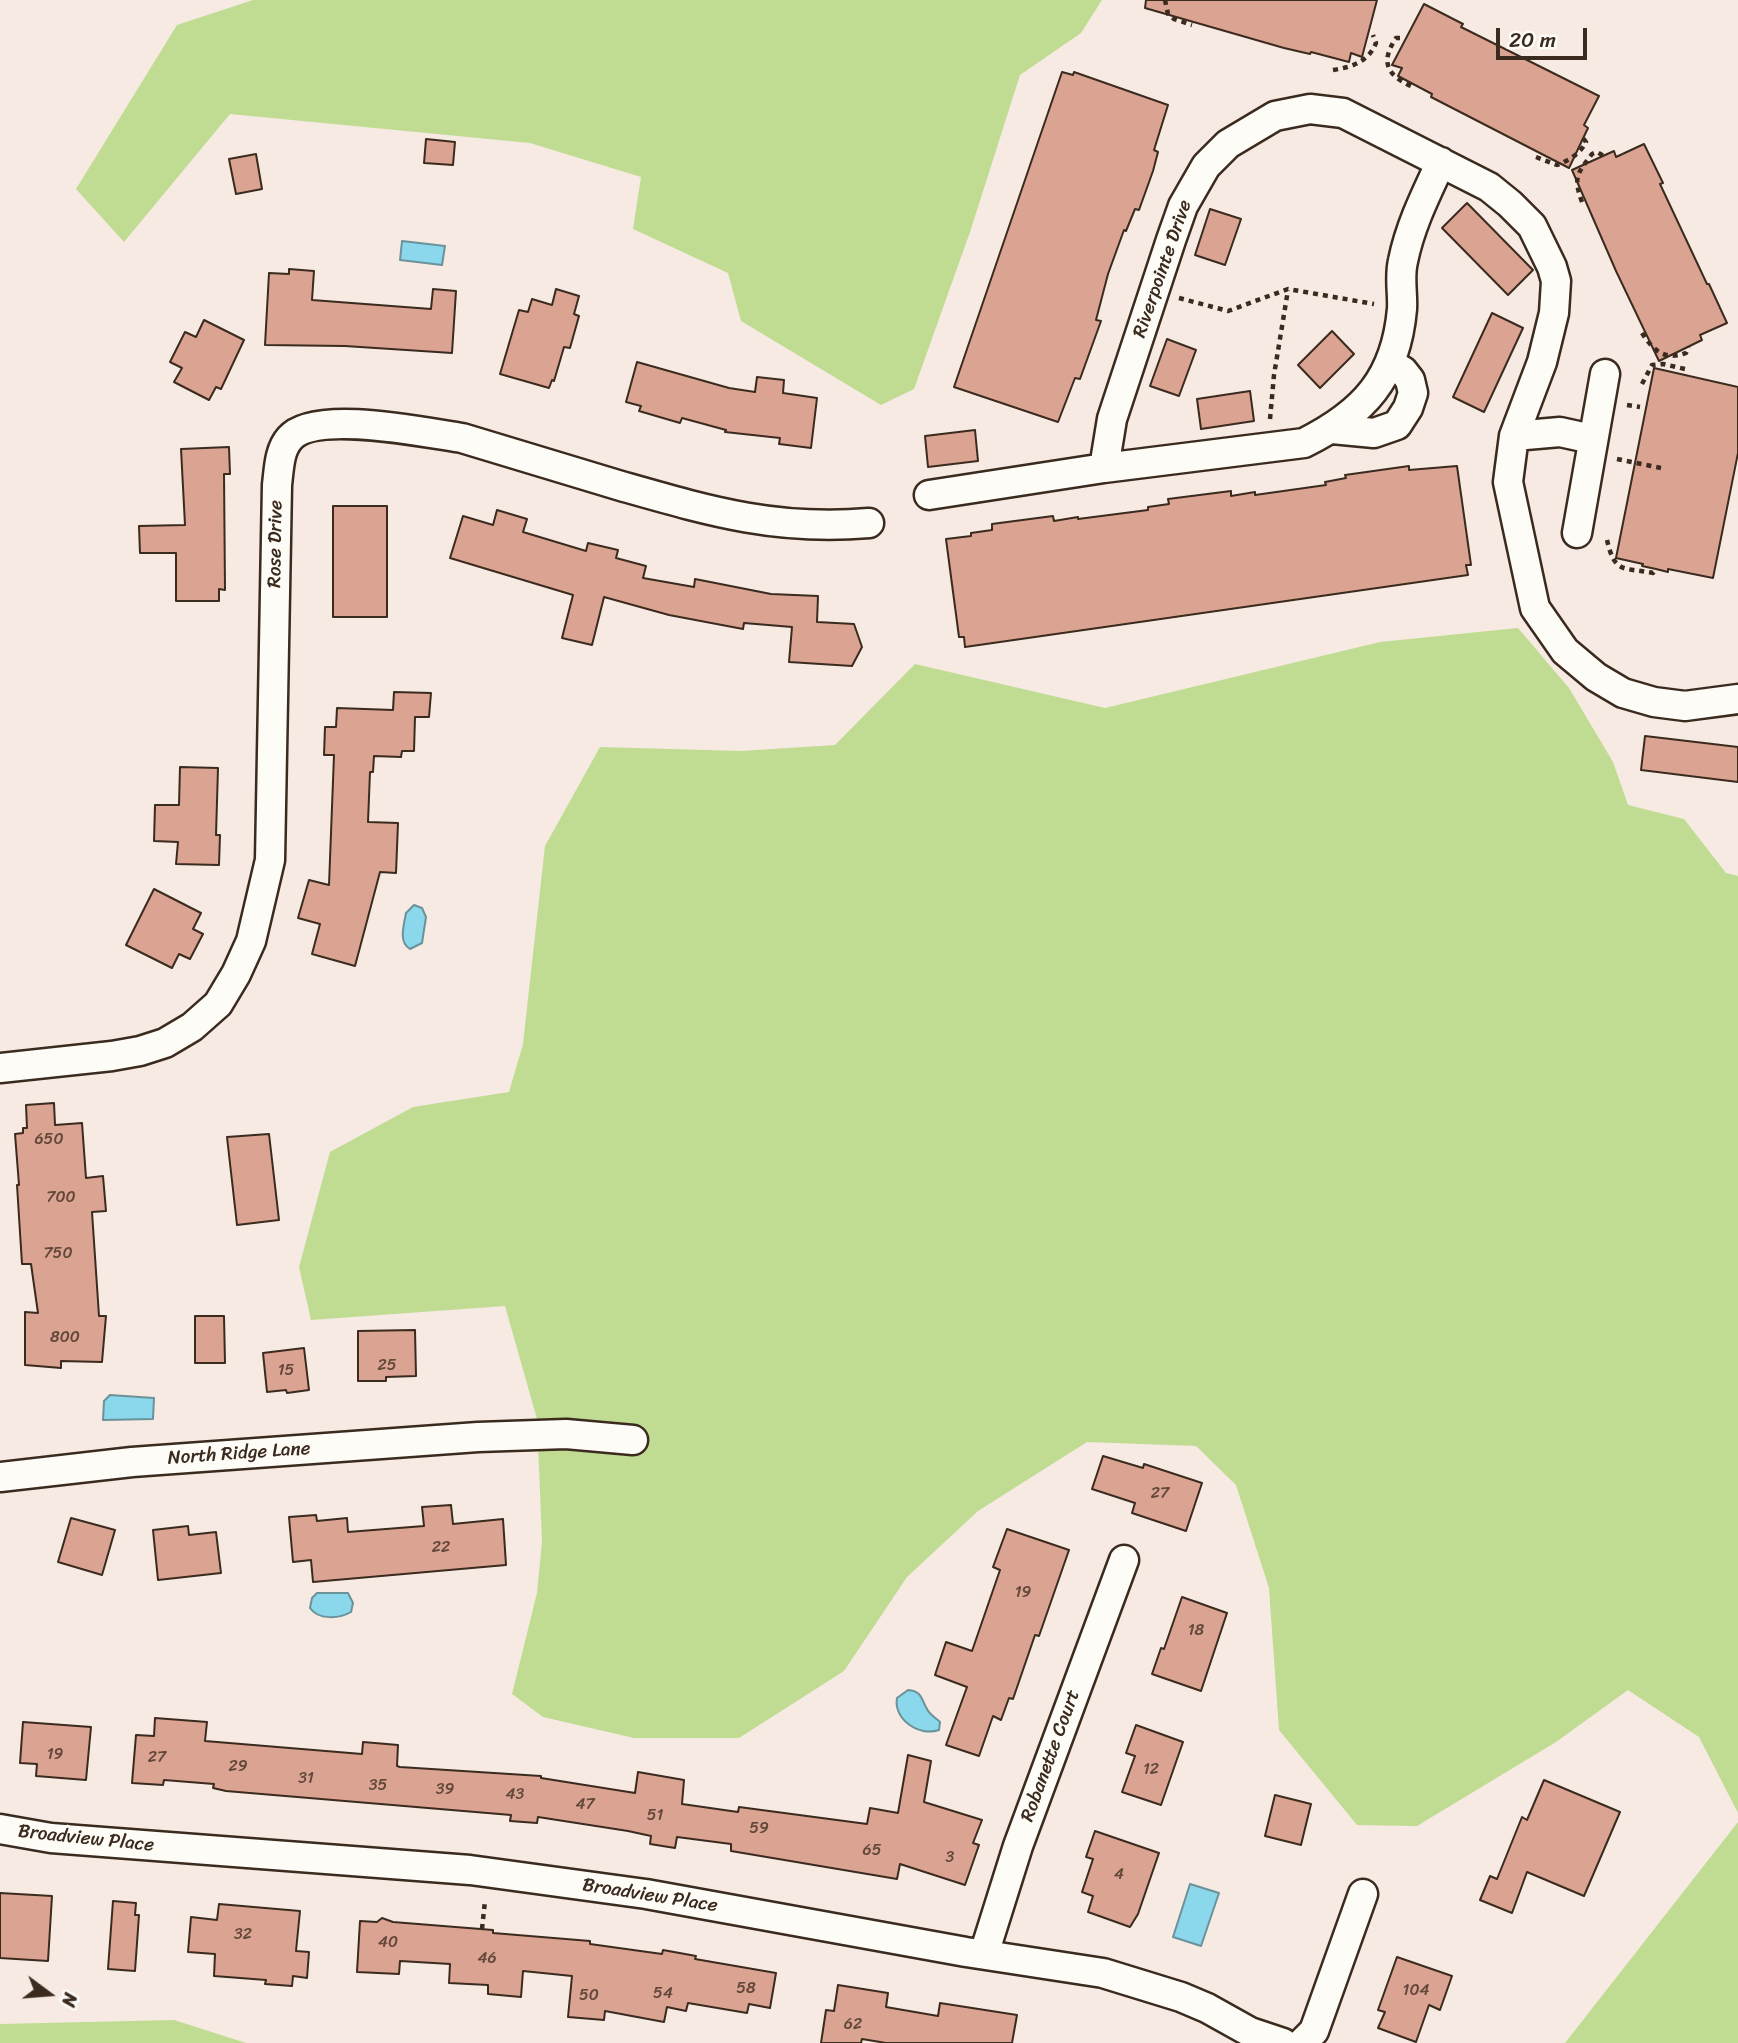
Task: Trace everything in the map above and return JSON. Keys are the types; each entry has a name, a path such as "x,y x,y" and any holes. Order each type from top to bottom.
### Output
{"street":[{"name":"Riverpointe Drive","path":"1104,468 1112,419 1183,206 1206,166 1228,144 1275,116 1310,109 1343,113 1489,187 1525,218 1542,243 1556,281 1554,313 1542,362 1514,436 1508,482 1535,608 1565,651 1596,677 1623,693 1654,702 1685,706 1738,699"},
{"path":"929,495 1104,468 1304,443 1332,429 1369,398 1391,364 1399,339 1402,264 1418,211 1441,162"},
{"path":"1332,429 1374,433 1397,425 1408,408 1413,393 1410,380 1404,371 1391,364"},
{"path":"1577,533 1605,374"},
{"name":"Rose Drive","path":"0,1068 112,1056 165,1043 192,1027 218,1004 236,974 251,941 270,860 274,772 277,485 280,458 290,438 302,430 330,424 385,426 434,433 461,438 713,513 806,526 869,523"},
{"path":"1514,436 1560,432 1591,446"},
{"name":"North Ridge Lane","path":"0,1477 132,1462 478,1437 566,1434 633,1440"},
{"name":"Robanette Court","path":"984,1954 1018,1846 1124,1560"},
{"name":"Broadview Place","path":"0,1829 51,1838 480,1871 654,1896 1103,1973 1157,1988 1207,2008 1250,2032 1283,2043"},
{"path":"1303,2043 1314,2031 1363,1894"}],"path":[{"path":"1165,0 1168,14 1192,25"},
{"path":"1333,70 1352,67 1361,62 1373,50 1376,43 1373,35"},
{"path":"1400,38 1396,38 1389,48 1390,72 1395,79 1411,86"},
{"path":"1536,157 1557,165 1566,162 1584,148 1586,142 1583,138"},
{"path":"1582,202 1576,186 1576,177 1592,153 1597,152 1604,156"},
{"path":"1268,448 1274,375 1288,289"},
{"path":"1154,292 1227,311 1288,289 1322,293 1370,304 1402,306"},
{"path":"1642,332 1653,349 1665,355 1686,353 1689,347"},
{"path":"1642,384 1652,365 1663,364 1685,369 1684,374"},
{"path":"1591,446 1661,468"},
{"path":"1606,540 1611,560 1616,565 1653,573 1656,569"}],"green space":[{"path":"253,0 1102,0 1081,33 1020,75 970,232 914,389 881,405 741,321 728,273 633,229 641,177 530,143 230,114 124,242 76,189 177,25"},
{"path":"1518,628 1569,688 1613,762 1628,805 1684,819 1726,873 1738,876 1738,1813 1699,1737 1628,1690 1556,1742 1417,1826 1357,1825 1279,1730 1269,1588 1236,1485 1196,1446 1087,1442 978,1511 907,1577 844,1671 739,1738 634,1738 543,1717 512,1694 537,1593 542,1542 537,1419 505,1306 311,1320 299,1267 330,1152 413,1107 509,1092 523,1044 545,846 600,747 741,751 835,745 915,664 1105,708 1380,642"},
{"path":"1738,1822 1738,2043 1565,2043"},
{"path":"174,2020 246,2043 0,2043 0,2024"}],"water":[{"path":"402,241 445,246 442,265 400,260"},
{"path":"414,905 422,908 426,917 422,943 410,949 404,942 403,933 406,913"},
{"path":"110,1395 154,1398 153,1419 103,1420 104,1401"},
{"path":"317,1593 348,1593 353,1603 351,1612 335,1617 318,1615 310,1608 312,1598"},
{"path":"908,1690 920,1696 928,1711 940,1722 939,1730 923,1731 903,1719 897,1706 897,1698"},
{"path":"1190,1884 1219,1893 1201,1946 1173,1937"}],"building":[{"path":"1146,0 1377,0 1362,57 1351,53 1349,62 1284,48 1145,8"},
{"path":"1424,4 1463,24 1461,27 1599,96 1584,125 1588,128 1569,168 1431,97 1432,94 1398,76 1402,68 1392,65"},
{"path":"1062,72 1073,75 1074,72 1168,105 1154,150 1158,152 1153,171 1139,210 1135,209 1126,231 1124,230 1108,274 1096,320 1101,321 1080,379 1075,378 1058,422 954,387"},
{"path":"426,139 455,142 453,165 424,163"},
{"path":"1644,144 1663,183 1660,184 1727,323 1700,335 1702,340 1659,361 1572,170 1614,151 1616,157"},
{"path":"256,154 262,189 236,194 229,159"},
{"path":"1467,203 1533,270 1508,295 1442,228"},
{"path":"1210,209 1241,219 1225,265 1195,255"},
{"path":"289,269 314,271 312,300 431,309 433,289 456,291 452,353 345,346 265,345 269,273 289,274"},
{"path":"556,289 579,296 574,314 579,316 570,348 564,347 554,381 552,380 549,388 500,374 519,310 528,312 532,299 552,305"},
{"path":"1492,313 1523,328 1484,412 1453,397"},
{"path":"204,320 244,340 221,389 216,387 209,400 174,382 182,368 170,362 185,332 196,337"},
{"path":"1332,331 1354,354 1320,388 1298,365"},
{"path":"1167,339 1196,350 1179,396 1150,386"},
{"path":"637,362 729,388 755,392 757,377 784,380 783,393 817,398 811,448 779,444 780,438 725,432 726,430 682,418 680,423 639,411 641,406 626,402"},
{"path":"1654,368 1738,387 1738,453 1713,578 1668,569 1668,572 1616,558"},
{"path":"1250,391 1254,421 1201,429 1197,399"},
{"path":"975,430 978,461 928,467 925,436"},
{"path":"229,447 230,474 224,474 225,590 219,589 219,601 176,601 176,553 140,553 139,526 185,525 181,449"},
{"path":"1409,466 1409,470 1457,466 1471,565 1466,565 1468,575 965,647 964,637 959,637 946,539 992,530 992,524 1053,516 1054,521 1078,519 1148,510 1148,507 1169,504 1168,499 1231,491 1231,496 1255,492 1255,495 1326,485 1325,482 1346,478 1345,475"},
{"path":"333,506 387,506 387,617 333,617"},
{"path":"497,510 527,519 523,532 586,551 588,543 618,550 616,558 646,566 643,578 694,587 695,579 771,594 818,596 817,622 854,624 862,647 852,666 789,662 792,627 744,623 743,629 669,615 604,597 592,645 562,638 573,595 450,558 463,516 493,525"},
{"path":"394,692 431,693 429,717 415,717 414,751 402,751 401,757 374,756 373,772 370,772 368,822 398,823 396,873 380,872 355,966 312,954 320,924 298,918 309,880 329,885 334,755 324,755 325,727 336,727 337,708 393,710"},
{"path":"1645,736 1738,747 1738,782 1641,770"},
{"path":"180,767 218,768 216,835 220,835 219,865 176,864 178,842 154,841 155,805 179,805"},
{"path":"154,889 201,913 193,929 203,934 190,959 179,954 172,968 126,945"},
{"path":"54,1103 55,1125 82,1123 86,1178 103,1176 106,1211 92,1212 99,1316 106,1316 102,1362 61,1361 61,1368 25,1365 25,1312 38,1313 31,1264 22,1264 15,1134 23,1133 23,1128 27,1128 26,1105"},
{"path":"269,1134 279,1220 237,1225 227,1137"},
{"path":"195,1316 224,1316 225,1363 195,1363"},
{"path":"415,1330 416,1376 386,1377 386,1381 358,1381 358,1331"},
{"path":"304,1348 309,1390 267,1392 263,1353"},
{"path":"1103,1456 1143,1468 1144,1464 1202,1483 1186,1531 1132,1513 1135,1503 1092,1489"},
{"path":"451,1505 453,1524 503,1519 506,1565 313,1582 311,1560 293,1562 289,1517 316,1515 317,1521 347,1518 348,1532 424,1526 422,1507"},
{"path":"71,1518 115,1530 102,1575 58,1562"},
{"path":"188,1526 189,1535 216,1532 221,1573 158,1580 153,1530"},
{"path":"1007,1529 1069,1550 1039,1636 1035,1635 1013,1699 1009,1698 1001,1720 993,1716 979,1756 946,1745 967,1687 935,1675 946,1642 972,1651 1000,1570 993,1567"},
{"path":"1182,1597 1227,1613 1201,1691 1152,1674 1161,1648 1164,1649"},
{"path":"155,1718 207,1722 205,1741 362,1754 363,1742 398,1745 397,1766 400,1767 541,1776 635,1793 638,1772 684,1780 682,1804 738,1812 739,1807 867,1824 870,1808 898,1813 908,1755 931,1761 924,1802 982,1820 973,1843 979,1845 965,1885 900,1864 897,1879 731,1851 731,1844 677,1837 675,1848 650,1844 651,1836 538,1817 537,1823 510,1821 511,1815 226,1791 213,1788 214,1784 164,1780 163,1785 132,1783 136,1735 154,1736"},
{"path":"23,1722 91,1727 86,1780 36,1776 37,1764 20,1763"},
{"path":"1136,1725 1183,1742 1161,1805 1122,1792 1135,1756 1126,1753"},
{"path":"1544,1780 1620,1812 1584,1896 1527,1872 1512,1913 1480,1900 1490,1876 1497,1879 1522,1817 1527,1820"},
{"path":"1275,1795 1311,1804 1301,1845 1265,1836"},
{"path":"1095,1831 1159,1853 1138,1914 1130,1927 1088,1912 1093,1896 1082,1892 1093,1859 1086,1857"},
{"path":"0,1893 52,1896 48,1961 0,1958"},
{"path":"113,1901 136,1903 135,1915 139,1915 135,1971 108,1969"},
{"path":"219,1904 300,1911 296,1951 309,1952 307,1978 293,1976 292,1986 265,1984 266,1980 214,1976 215,1954 188,1952 191,1917 217,1920"},
{"path":"382,1918 393,1922 590,1941 590,1944 662,1954 663,1950 696,1956 695,1959 776,1973 770,2008 749,2004 747,2013 688,2003 686,2011 667,2007 664,2022 605,2011 604,2020 568,2017 572,1976 523,1971 521,1997 488,1994 488,1985 449,1983 450,1964 400,1961 399,1974 357,1972 360,1921 377,1922"},
{"path":"1397,1957 1452,1976 1440,2010 1429,2005 1416,2042 1378,2028 1385,2012 1378,2010"},
{"path":"838,1985 888,1993 886,2007 938,2016 940,2003 1017,2015 1012,2043 886,2043 862,2039 861,2043 821,2043 826,2010 834,2011"}]}
